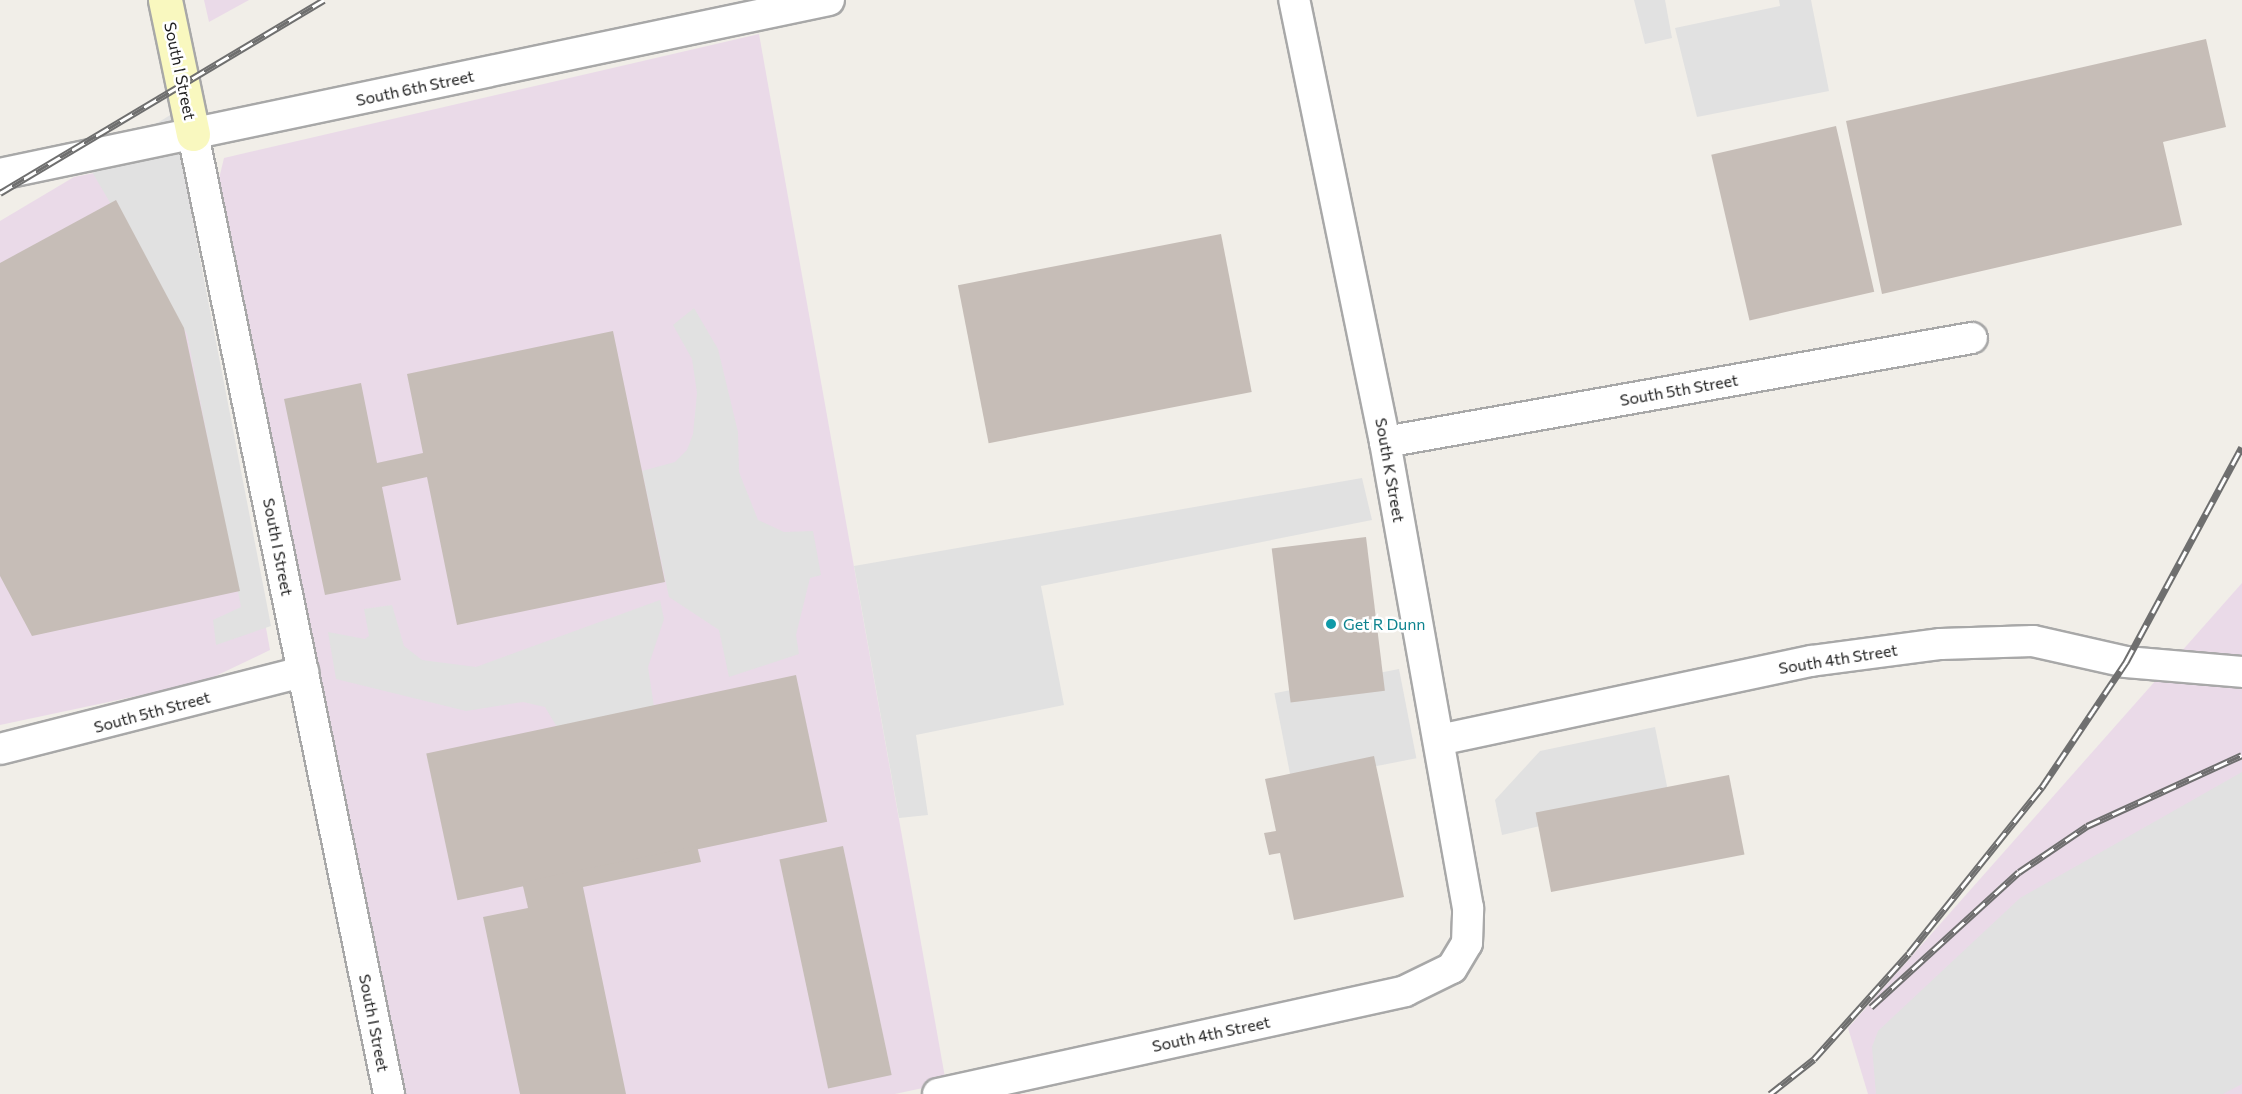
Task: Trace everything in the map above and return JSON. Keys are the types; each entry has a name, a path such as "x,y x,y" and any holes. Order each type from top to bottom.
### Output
{"street":[{"name":"South I Street","path":"165,0 389,1094"},
{"name":"South 6th Street","path":"0,174 829,0"},
{"name":"South K Street","path":"1294,0 1385,442 1468,908 1467,943"},
{"name":"South 5th Street","path":"1385,442 1972,338"},
{"name":"South 4th Street","path":"1438,740 1811,661 1941,644 2033,642 2134,663 2242,672"},
{"name":"South 5th Street","path":"0,749 303,672"},
{"name":"South 4th Street","path":"938,1094 1405,991 1452,968 1467,943"}],"shaded area":[{"path":"204,0 249,0 209,22"},
{"path":"1634,0 1665,0 1672,38 1645,44"},
{"path":"1779,0 1811,0 1829,91 1697,117 1675,28 1780,6"},
{"path":"759,34 946,1083 895,1094 403,1094 217,187 224,158"},
{"path":"172,114 271,626 216,645 213,620 241,607 187,334 88,165"},
{"path":"181,156 270,650 203,682 0,725 0,221 74,177"},
{"path":"694,308 718,349 738,432 739,472 758,520 784,532 813,531 821,575 810,578 796,635 799,654 729,677 719,630 669,597 642,471 675,462 687,450 693,434 697,393 692,359 673,325"},
{"path":"1362,478 1372,520 1041,586 1064,705 916,735 928,815 899,818 854,566"},
{"path":"2242,583 2242,1094 1868,1094 1848,1028"},
{"path":"660,600 664,619 648,667 654,707 557,727 545,707 523,702 466,711 336,679 328,632 365,639 369,636 364,609 392,605 404,646 422,660 476,667"},
{"path":"1399,669 1416,758 1292,783 1274,693"},
{"path":"1655,727 1669,796 1502,835 1495,800 1540,751"},
{"path":"2242,772 2242,1084 2223,1094 1876,1094 1872,1047 1878,1031 2020,898"}],"building":[{"path":"2206,39 2226,127 2163,142 2182,225 1882,294 1846,121"},
{"path":"1836,126 1874,292 1750,320 1711,155"},
{"path":"116,200 184,328 240,591 32,636 0,576 0,263"},
{"path":"1221,234 1252,392 989,443 958,285"},
{"path":"613,331 665,582 457,625 427,477 382,487 401,580 325,595 284,399 361,383 377,463 423,453 407,374"},
{"name":"Get R Dunn","path":"1366,537 1385,691 1291,702 1272,549"},
{"path":"796,675 827,822 457,900 426,754"},
{"path":"1374,756 1404,897 1294,920 1280,853 1269,855 1264,833 1276,831 1265,779"},
{"path":"1729,775 1744,855 1551,892 1536,813"},
{"path":"697,846 701,862 583,887 626,1094 520,1094 483,917 528,908 522,882"},
{"path":"843,846 892,1075 828,1088 779,860"}],"railway":[{"path":"0,193 324,0"},
{"path":"1770,1094 1814,1059 1909,953 2042,787 2126,662 2242,447"},
{"path":"1871,1007 2019,872 2087,826 2242,755"}],"place":[{"name":"Get R Dunn","path":"1331,624"}]}
